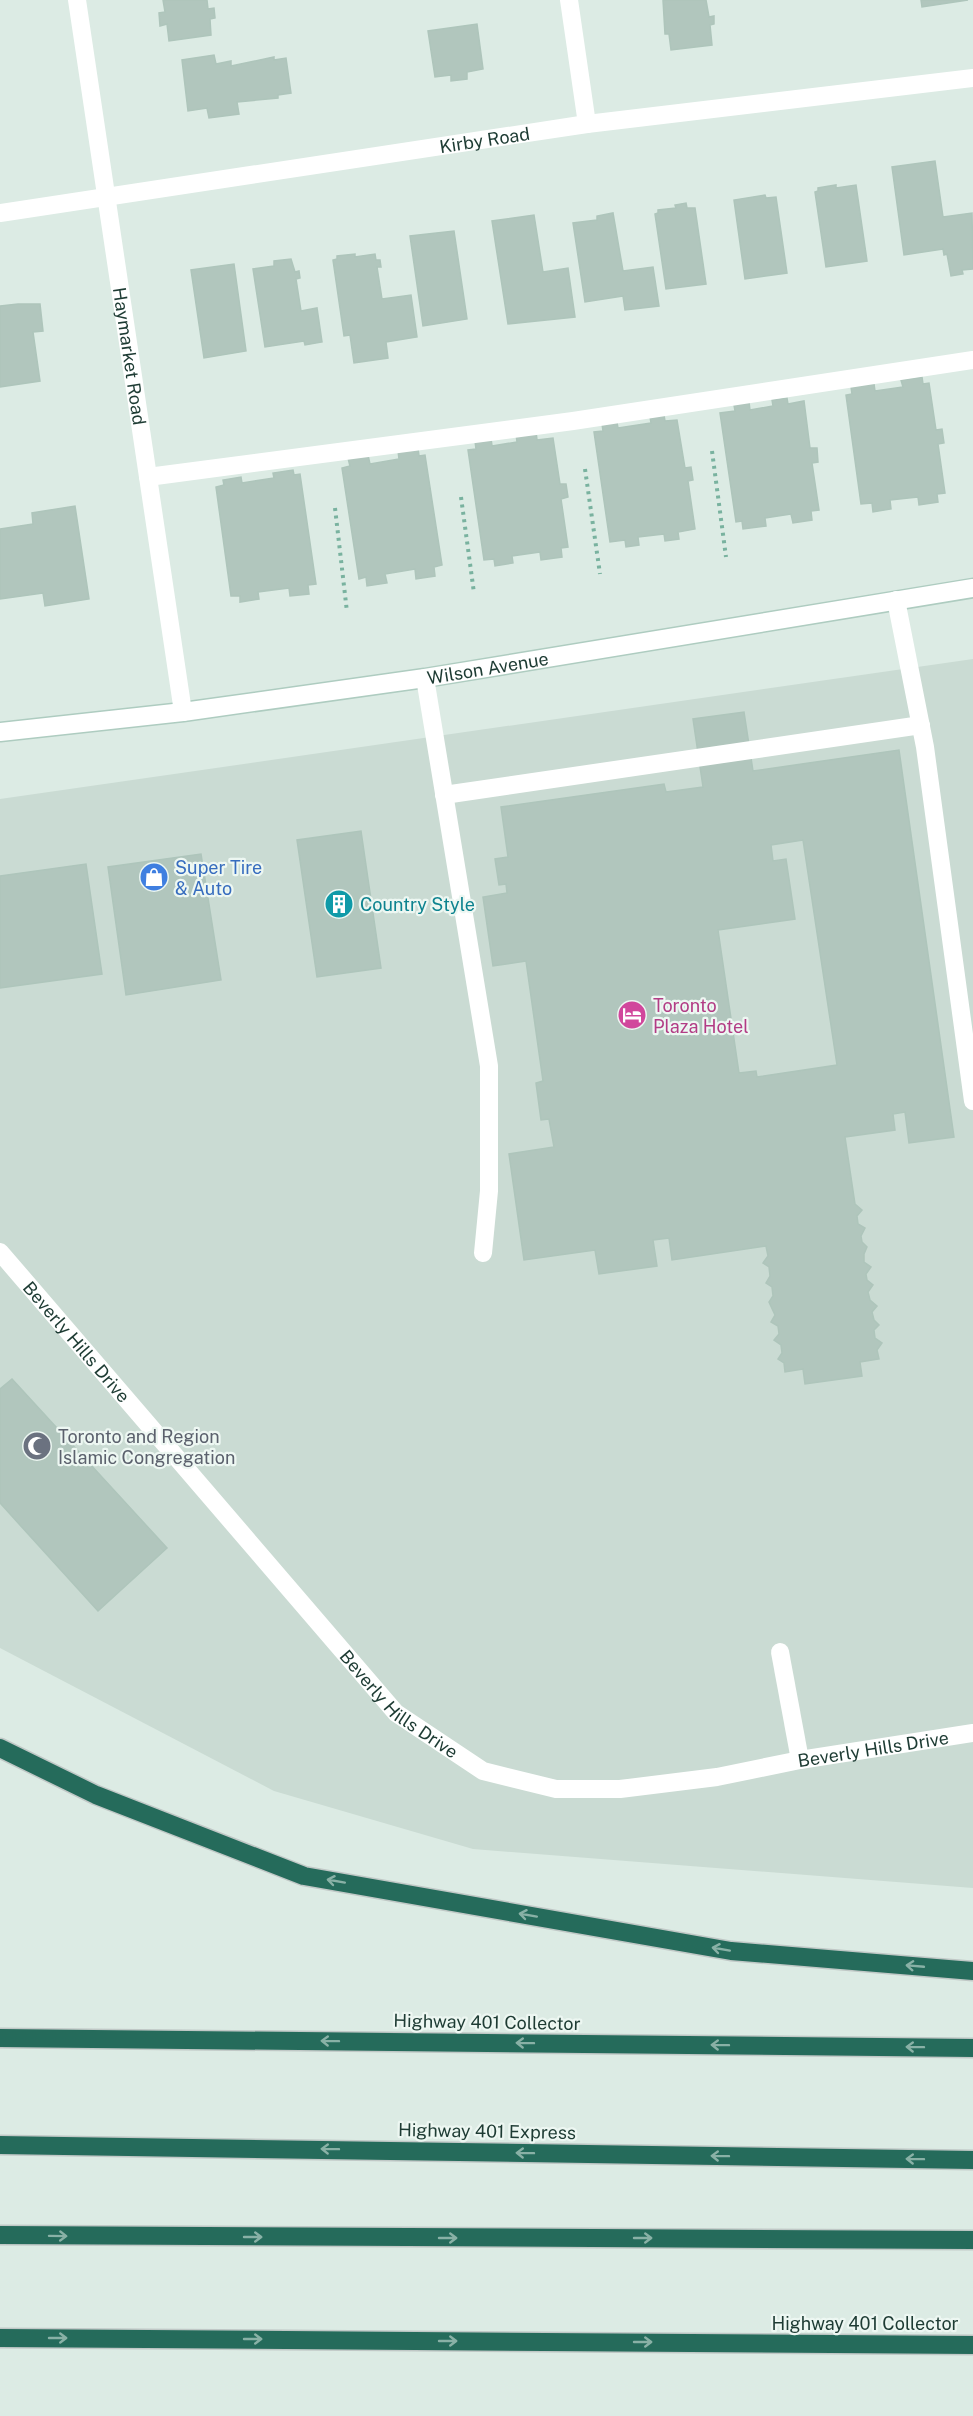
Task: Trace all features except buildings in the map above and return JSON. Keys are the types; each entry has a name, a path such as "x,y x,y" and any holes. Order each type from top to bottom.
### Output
{"highway":[{"path":"0,1748 96,1795 304,1876 731,1951 973,1971"},
{"name":"Highway 401 Collector","path":"0,2038 973,2048"},
{"name":"Highway 401 Express","path":"0,2145 973,2160"},
{"path":"0,2235 973,2240"},
{"name":"Highway 401 Collector","path":"0,2338 973,2345"}],"street":[{"name":"Haymarket Road","path":"77,0 183,712"},
{"path":"569,0 587,124"},
{"name":"Kirby Road","path":"0,213 587,124 973,78"},
{"path":"148,477 573,421 973,360"},
{"name":"Wilson Avenue","path":"0,732 183,712 425,678 973,588"},
{"path":"896,600 921,725 973,1101"},
{"path":"425,678 489,1066 489,1191 483,1253"},
{"path":"444,795 921,725"},
{"name":"Beverly Hills Drive","path":"0,1251 396,1713 483,1771 556,1789 620,1790 717,1777 800,1760 973,1733"},
{"path":"780,1652 800,1760"}],"path":[{"path":"712,452 726,557"},
{"path":"585,469 600,574"},
{"path":"461,497 474,593"},
{"path":"335,508 347,612"}],"shaded area":[{"path":"973,659 973,1888 473,1849 274,1791 0,1648 0,799"}],"place":[{"name":"Super Tire & Auto","path":"154,877"},
{"name":"Country Style","path":"339,904"},
{"name":"Toronto Plaza Hotel","path":"632,1015"},
{"name":"Toronto and Region Islamic Congregation","path":"37,1446"}]}
